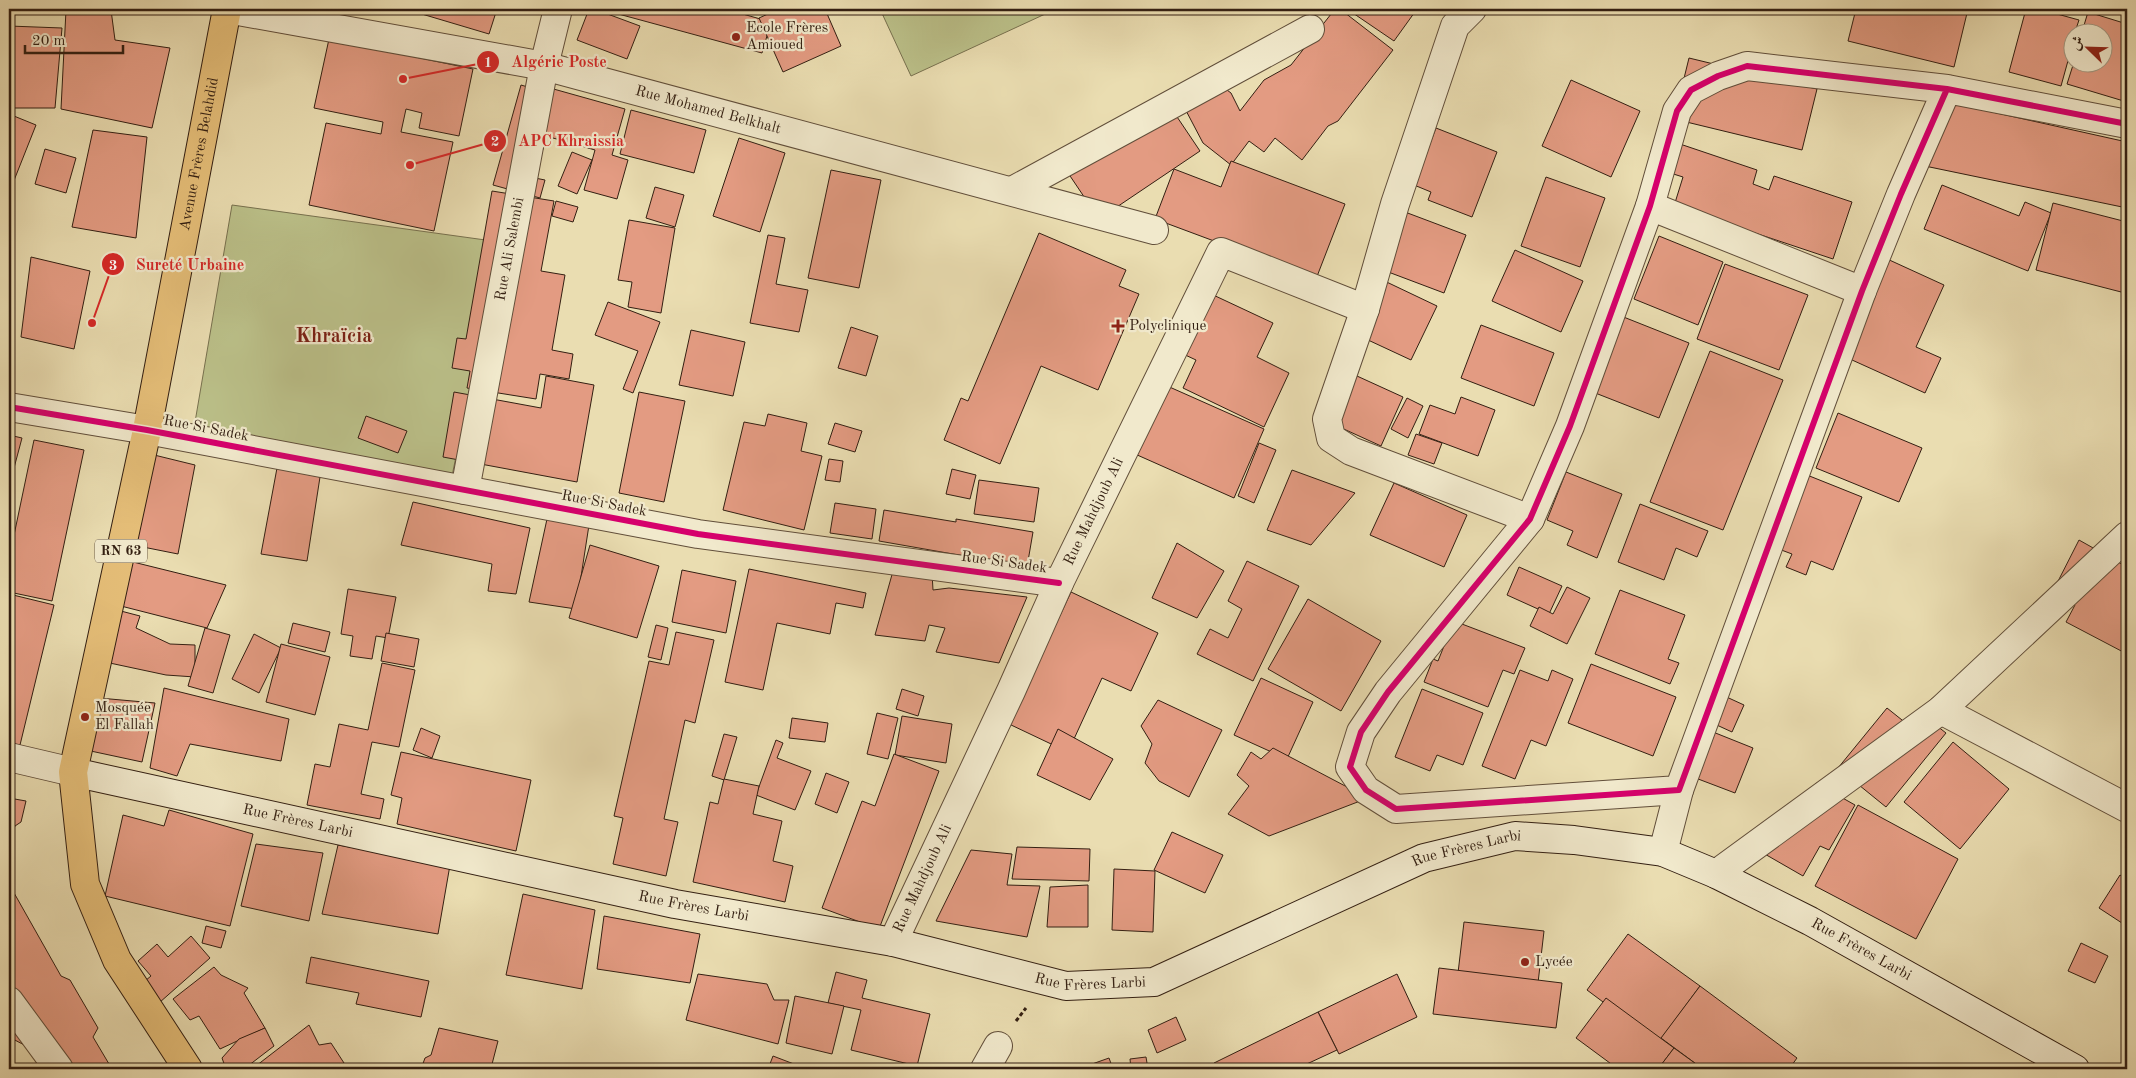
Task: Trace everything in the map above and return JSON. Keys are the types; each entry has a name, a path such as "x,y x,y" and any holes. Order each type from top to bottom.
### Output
{"main road":[{"name":"Avenue Frères Belahdid","path":"188,1069 117,960 85,884 73,772 147,430 227,9"}],"street":[{"name":"Rue Mohamed Belkhalt","path":"227,9 544,66 1154,230"},
{"name":"Rue Ali Salembi","path":"465,490 544,66 558,9"},
{"path":"1472,9 1455,26 1395,204 1365,309 1327,419 1332,438 1351,451 1530,519"},
{"path":"1012,191 1310,29"},
{"path":"1679,790 1396,809 1366,790 1350,767 1361,732 1388,692 1530,519 1570,426 1650,206 1677,111 1691,90 1718,76 1747,66 1948,89 2127,124"},
{"path":"1663,852 1679,790 1862,291 1901,194 1948,89"},
{"path":"1650,206 1862,291"},
{"name":"Rue Mahdjoub Ali","path":"893,942 1011,691 1059,583 1222,252 1365,309"},
{"name":"Rue Si Sadek","path":"9,407 147,430 698,534 1059,583"},
{"path":"1716,874 1940,710 2127,537"},
{"path":"1940,710 2127,808"},
{"name":"Rue Frères Larbi","path":"9,757 675,904 893,942 1044,982 1066,986 1154,982 1424,858 1515,836 1574,840 1663,852 1716,874 1810,921 2075,1069"},
{"path":"9,1001 59,1069"},
{"path":"985,1069 998,1046"}],"path":[{"path":"998,1046 1044,982"}],"green space":[{"path":"880,9 1056,9 911,76"},
{"path":"232,205 500,242 452,476 194,428"}],"building":[{"path":"405,9 497,9 489,34"},
{"path":"589,9 594,9 640,26 627,59 577,40"},
{"name":"Ecole Frères Amioued","path":"600,9 725,9 771,22 762,53"},
{"path":"779,9 825,9 841,46 783,72 759,18"},
{"path":"1335,9 1340,9 1393,50 1338,121 1328,126 1302,160 1275,138 1264,152 1249,141 1231,165 1203,143 1182,103 1219,84 1231,93 1240,111 1264,80 1291,65"},
{"path":"1347,9 1417,9 1394,41"},
{"path":"1856,9 1968,9 1954,67 1848,41"},
{"path":"2026,9 2039,9 2079,20 2078,22 2064,22 2065,72 2061,86 2009,72"},
{"path":"66,10 111,10 115,40 170,48 152,128 61,109"},
{"path":"2088,12 2127,24 2127,102 2067,84 2071,72 2114,72 2114,22 2085,22"},
{"path":"9,26 62,28 55,108 9,108"},
{"path":"329,39 473,69 459,136 419,128 422,113 406,109 401,132 453,142 434,231 309,205 326,123 381,134 383,122 314,108"},
{"path":"1689,58 1817,89 1802,150 1674,119"},
{"path":"1571,80 1640,111 1611,177 1542,146"},
{"path":"521,85 548,93 550,88 625,109 612,155 628,160 617,199 584,190 595,150 532,132 529,141 544,145 535,178 545,180 540,198 493,185"},
{"path":"1934,99 2127,142 2127,208 1920,165"},
{"path":"1167,102 1200,151 1099,219 1062,164"},
{"path":"631,110 706,130 694,173 620,154"},
{"path":"9,114 36,125 11,188 9,187"},
{"path":"1436,128 1497,152 1472,217 1428,200 1431,192 1414,185"},
{"path":"93,130 147,137 136,238 72,227"},
{"path":"739,138 785,153 760,232 713,216"},
{"path":"1677,143 1757,170 1753,184 1769,190 1774,176 1852,202 1833,259 1674,206 1683,177 1667,172"},
{"path":"45,149 76,158 66,193 35,184"},
{"path":"572,152 592,160 577,194 558,186"},
{"path":"1231,161 1345,204 1316,279 1155,219 1174,169 1221,187"},
{"path":"831,170 881,180 859,288 808,278"},
{"path":"1546,177 1605,198 1580,267 1521,246"},
{"path":"1942,185 2019,216 2025,202 2051,213 2028,271 1924,229"},
{"path":"655,187 684,195 675,227 646,218"},
{"path":"492,191 554,201 541,271 565,275 552,350 573,354 569,379 540,374 536,399 467,388 470,371 452,368 457,338 466,339"},
{"path":"556,201 578,207 573,222 552,216"},
{"path":"2053,203 2127,222 2127,285 2125,293 2036,270"},
{"path":"1397,209 1466,235 1444,293 1375,267"},
{"path":"629,220 675,228 661,313 628,307 632,282 618,280"},
{"path":"1039,233 1126,270 1119,286 1139,294 1098,390 1041,366 1000,464 944,440 961,398 968,401"},
{"path":"768,235 785,238 776,284 808,290 799,332 750,323"},
{"path":"1659,236 1723,262 1698,325 1634,299"},
{"path":"1515,250 1583,281 1561,332 1492,301"},
{"path":"31,257 90,271 74,349 21,337"},
{"path":"1885,258 1944,285 1916,347 1941,358 1925,393 1841,355"},
{"path":"1725,264 1808,295 1779,370 1697,339"},
{"path":"1374,276 1437,306 1411,360 1353,333"},
{"path":"1209,293 1273,323 1257,357 1289,373 1264,427 1183,388 1196,360 1181,353"},
{"path":"608,302 660,322 633,393 623,389 638,351 595,335"},
{"path":"1621,316 1689,343 1659,418 1580,387"},
{"path":"1481,325 1554,353 1534,406 1461,378"},
{"path":"851,327 878,336 866,376 838,368"},
{"path":"691,330 745,342 733,396 679,385"},
{"path":"1710,351 1783,380 1723,530 1650,502"},
{"path":"1346,371 1403,397 1381,446 1324,420"},
{"path":"546,376 594,385 577,482 443,457 454,392 541,408"},
{"path":"1165,385 1264,429 1234,498 1135,454"},
{"path":"639,392 685,401 664,502 619,493"},
{"path":"1461,397 1495,410 1478,456 1419,434 1430,405 1455,414"},
{"path":"1407,398 1423,406 1408,438 1391,429"},
{"path":"1838,413 1922,448 1899,502 1816,468"},
{"path":"768,414 807,423 801,451 822,456 804,530 723,510 744,422 765,426"},
{"path":"366,416 407,431 398,453 358,438"},
{"path":"835,423 862,431 855,452 828,444"},
{"path":"1416,434 1442,443 1434,464 1408,455"},
{"path":"9,435 22,438 10,483 9,483"},
{"path":"34,440 84,450 52,601 9,592 9,559"},
{"path":"1259,443 1276,450 1254,503 1238,496"},
{"path":"146,453 195,465 178,554 128,544"},
{"path":"829,459 843,461 840,482 825,480"},
{"path":"277,468 320,477 307,561 261,554"},
{"path":"952,469 976,475 970,499 946,494"},
{"path":"1292,470 1355,493 1311,545 1267,530"},
{"path":"1797,471 1862,497 1833,570 1811,561 1806,575 1786,567 1792,554 1776,548"},
{"path":"1566,472 1622,494 1597,558 1567,545 1573,531 1547,520"},
{"path":"979,480 1039,488 1034,522 974,514"},
{"path":"1394,483 1467,515 1444,567 1370,535"},
{"path":"413,502 530,528 516,594 488,591 492,564 401,545"},
{"path":"835,503 876,509 872,539 830,533"},
{"path":"1640,504 1708,531 1697,557 1676,548 1664,580 1618,562"},
{"path":"884,510 956,522 956,519 1033,532 1027,567 879,541"},
{"path":"547,519 589,525 576,609 529,602"},
{"path":"2079,540 2127,567 2127,654 2066,622 2075,605 2052,593"},
{"path":"1177,543 1224,571 1197,618 1152,598"},
{"path":"590,545 659,566 637,638 569,618"},
{"path":"129,561 226,585 207,628 117,605"},
{"path":"1247,561 1299,586 1253,681 1197,654 1210,629 1228,638 1242,609 1228,601"},
{"path":"1519,567 1562,586 1549,614 1507,595"},
{"path":"749,569 866,593 863,608 836,603 830,634 777,623 763,690 725,682"},
{"path":"682,570 736,581 726,633 672,622"},
{"path":"893,571 932,573 933,590 949,588 1027,597 999,663 936,652 945,628 929,625 925,641 875,635"},
{"path":"1567,587 1590,598 1567,644 1530,626 1539,607 1553,614"},
{"path":"348,589 396,597 388,638 376,636 372,659 350,656 353,636 341,634"},
{"path":"1620,590 1685,615 1668,659 1679,663 1670,684 1595,654"},
{"path":"1071,592 1158,633 1131,691 1102,678 1068,752 1009,724"},
{"path":"9,594 54,605 20,745 9,743"},
{"path":"1308,599 1381,641 1341,711 1268,669"},
{"path":"117,610 140,616 136,628 170,644 195,645 195,677 166,675 105,662"},
{"path":"1454,621 1525,648 1514,674 1503,670 1488,707 1424,682 1433,659 1438,661"},
{"path":"293,623 330,632 325,652 288,643"},
{"path":"656,625 668,628 661,660 648,657"},
{"path":"205,628 230,635 213,693 188,686"},
{"path":"676,632 714,640 695,723 685,720 664,819 678,822 666,876 613,864 623,818 614,816 649,661 669,665"},
{"path":"386,633 419,639 414,667 381,661"},
{"path":"254,634 281,648 259,693 232,679"},
{"path":"281,644 330,657 315,715 266,702"},
{"path":"382,663 415,670 399,747 372,742 361,794 384,799 380,819 307,805 315,764 330,767 339,724 368,730"},
{"path":"1591,664 1676,697 1653,756 1568,723"},
{"path":"1520,670 1548,681 1552,670 1573,679 1546,746 1531,740 1515,779 1482,766"},
{"path":"1261,678 1313,702 1287,759 1234,735"},
{"path":"164,688 289,719 281,761 190,744 177,776 150,768"},
{"path":"902,689 924,696 918,716 896,709"},
{"path":"1422,689 1483,713 1463,765 1437,755 1430,771 1395,757"},
{"path":"1720,694 1744,705 1732,732 1708,721"},
{"path":"99,698 155,703 142,762 86,750"},
{"path":"1158,700 1222,730 1189,797 1159,781 1145,763 1152,744 1141,726"},
{"path":"1887,708 1912,728 1923,715 1946,733 1886,807 1838,768"},
{"path":"877,713 898,718 888,759 867,754"},
{"path":"902,716 952,724 946,763 895,755"},
{"path":"792,718 828,723 825,742 789,738"},
{"path":"421,728 440,736 432,758 413,750"},
{"path":"1703,728 1753,748 1735,793 1685,774"},
{"path":"1058,729 1113,759 1090,800 1037,775"},
{"path":"724,734 737,737 724,780 712,776"},
{"path":"776,740 783,743 777,758 811,771 795,810 756,795"},
{"path":"1953,742 2009,789 1960,849 1904,802"},
{"path":"1273,748 1368,798 1269,836 1228,814 1249,786 1237,775 1251,752 1261,759"},
{"path":"401,752 531,780 516,851 397,824 402,798 391,795"},
{"path":"894,754 939,771 879,929 822,908 862,801 875,806"},
{"path":"826,773 849,782 837,813 815,804"},
{"path":"724,779 759,786 753,814 782,821 773,861 793,866 785,902 693,882 710,802 718,804"},
{"path":"1816,783 1855,805 1829,850 1820,846 1803,876 1763,853 1801,809"},
{"path":"9,798 26,801 21,822 15,826 9,840"},
{"path":"1858,805 1958,859 1916,939 1815,886"},
{"path":"169,810 253,834 230,926 105,896 123,815 164,826"},
{"path":"1172,832 1223,855 1205,893 1154,870"},
{"path":"256,844 323,853 309,921 241,906"},
{"path":"338,845 450,865 438,934 322,914"},
{"path":"1017,847 1090,849 1089,881 1012,879"},
{"path":"971,850 1012,854 1007,885 1040,886 1027,937 936,921"},
{"path":"1114,869 1155,871 1153,932 1112,930"},
{"path":"2120,875 2127,880 2127,922 2125,925 2099,908"},
{"path":"9,884 61,976 70,980 98,1028 93,1037 112,1069 52,1069 55,1061 9,1037"},
{"path":"1088,885 1088,927 1047,927 1050,887"},
{"path":"523,894 595,910 582,989 506,975"},
{"path":"604,916 700,934 690,983 597,969"},
{"path":"1464,922 1544,931 1538,983 1458,973"},
{"path":"206,926 226,931 221,948 202,943"},
{"path":"1628,934 1700,986 1658,1043 1587,990"},
{"path":"191,936 210,958 151,1010 134,990 151,976 138,961 157,944 168,957"},
{"path":"2081,943 2108,956 2095,983 2068,971"},
{"path":"311,957 429,981 421,1017 356,1004 359,993 306,983"},
{"path":"214,967 221,975 248,988 244,993 265,1028 220,1049 199,1016 190,1020 173,999"},
{"path":"1439,968 1562,983 1556,1028 1433,1014"},
{"path":"836,972 867,980 862,998 930,1014 917,1066 851,1050 861,1010 828,1003"},
{"path":"698,974 767,984 774,1000 789,1000 778,1044 686,1020"},
{"path":"1397,974 1417,1017 1339,1054 1318,1012"},
{"path":"1700,986 1797,1058 1789,1069 1703,1069 1661,1038"},
{"path":"795,996 844,1006 832,1054 786,1043"},
{"path":"1606,998 1674,1048 1658,1069 1618,1069 1576,1038"},
{"path":"1318,1012 1337,1050 1296,1069 1217,1069 1214,1063"},
{"path":"1176,1017 1186,1040 1157,1053 1148,1030"},
{"path":"309,1025 319,1045 331,1043 344,1063 327,1069 252,1069"},
{"path":"265,1028 274,1046 244,1069 226,1069 222,1058 239,1039"},
{"path":"439,1028 498,1041 491,1068 496,1069 421,1069 425,1058 431,1055"},
{"path":"1674,1048 1703,1069 1658,1069"},
{"path":"773,1056 807,1069 768,1069"},
{"path":"1146,1057 1148,1069 1131,1069 1130,1059"},
{"path":"1109,1058 1113,1069 1078,1069"}],"cycle path":[{"path":"1947,89 1747,66 1718,76 1691,90 1677,111 1650,206 1570,426 1530,519 1388,692 1361,732 1350,767 1366,790 1396,809 1679,790 1862,291 1901,194 1947,89 2127,124"},
{"path":"9,407 147,430 698,534 1059,583"}],"place":[{"name":"Ecole Frères Amioued","path":"736,37"},
{"name":"Algérie Poste","path":"403,79"},
{"name":"APC Khraissia","path":"410,165"},
{"name":"Sureté Urbaine","path":"92,323"},
{"name":"Polyclinique","path":"1118,326"},
{"name":"Mosquée El Fallah","path":"85,717"},
{"name":"Lycée","path":"1525,962"}],"district":[{"name":"Khraïcia","path":"334,337"}]}
